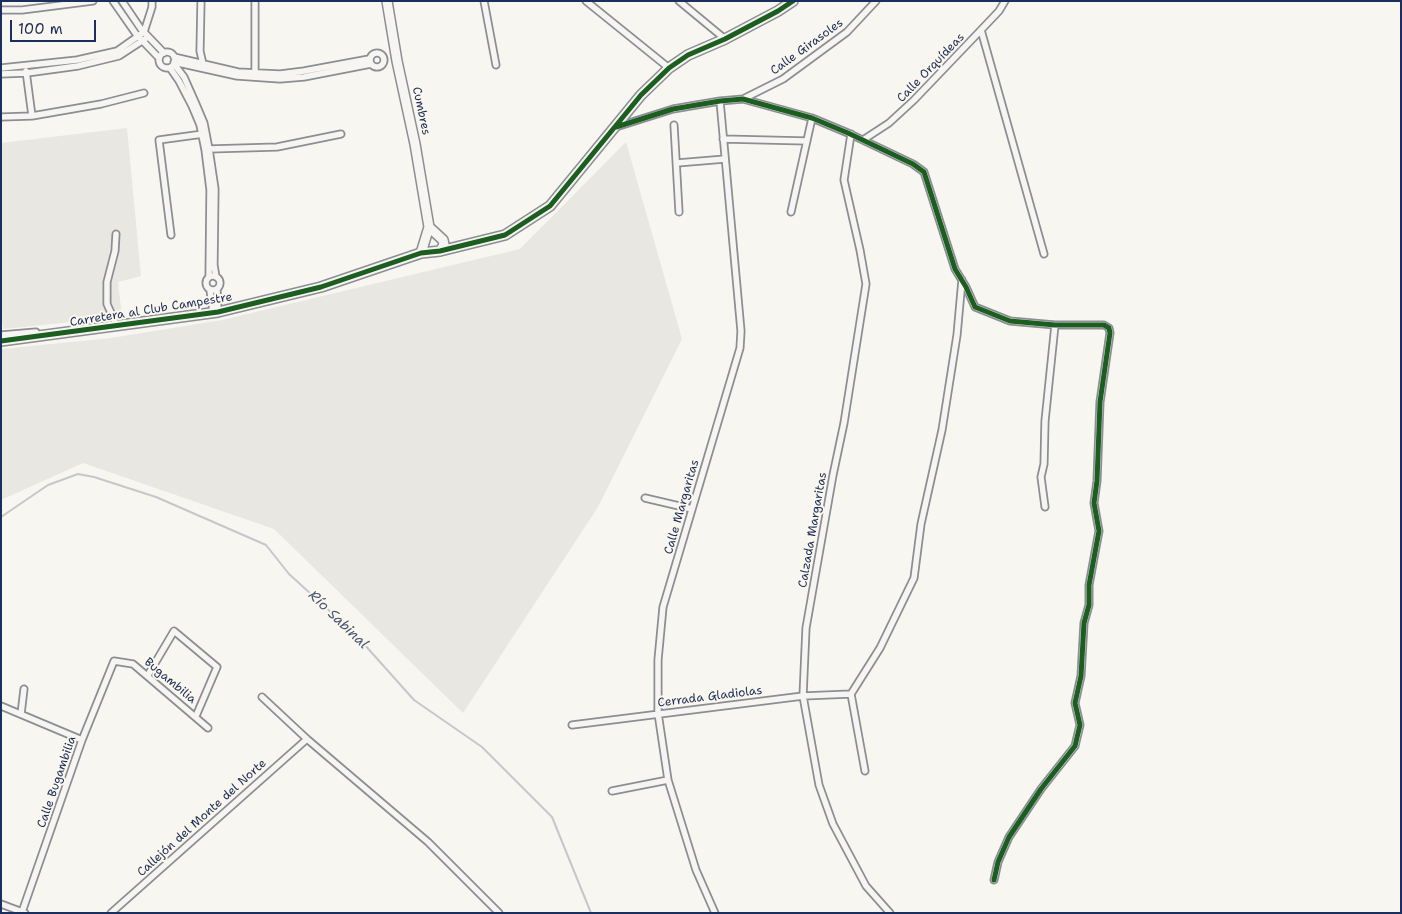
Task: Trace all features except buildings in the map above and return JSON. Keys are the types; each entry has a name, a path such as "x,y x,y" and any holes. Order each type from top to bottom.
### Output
{"street":[{"path":"1,10 22,10 94,1"},
{"path":"113,1 144,36 164,53 171,53 173,63 184,77 196,104 210,149 215,190 214,265 216,277 220,282 217,289 216,312"},
{"path":"122,1 159,58 159,63 162,67 173,63 190,61 255,76 280,79 370,62 378,68 384,60 397,59"},
{"path":"1,74 117,51 144,36 152,1"},
{"path":"201,1 200,52 203,64"},
{"path":"255,1 255,76"},
{"name":"Cumbres","path":"387,1 429,227 421,253"},
{"path":"484,1 496,64"},
{"path":"586,1 669,68"},
{"path":"679,1 725,39"},
{"name":"Carretera al Club Campestre","path":"1,341 216,312 321,287 421,253 440,251 505,235 550,206 641,96 669,68 688,55 725,39 793,1"},
{"name":"Calle Girasoles","path":"743,99 783,79 847,32 876,1"},
{"name":"Calle Orquídeas","path":"863,140 889,123 908,106 999,11 1005,1"},
{"path":"981,30 1044,254"},
{"path":"190,61 200,52"},
{"path":"370,62 371,55 376,52 381,54 384,60"},
{"path":"159,58 164,53"},
{"path":"173,63 237,76 255,76"},
{"path":"1,68 26,70"},
{"path":"26,70 32,116"},
{"path":"1,117 32,116 101,104 144,93"},
{"path":"616,127 673,109 720,100 743,99 812,118 914,164 924,172 955,269 975,307 1010,321 1104,325 1109,328 1110,333 1100,402 1097,481 1094,503 1099,531 1084,623 1081,676 1075,703 1080,725 1075,746 1041,789 1009,838 998,862 994,880"},
{"name":"Calle Margaritas","path":"715,913 696,870 668,780 658,713 658,660 663,606 740,348 741,331 720,100"},
{"path":"791,212 812,118"},
{"path":"674,125 679,212"},
{"path":"171,235 159,140 204,134"},
{"path":"204,134 210,190 209,277 206,284 210,290 216,312"},
{"path":"210,149 277,147 341,134"},
{"name":"Calzada Margaritas","path":"851,134 844,180 866,284 844,423 806,628 803,696 819,785 833,824 866,886 890,913"},
{"path":"723,139 807,141"},
{"path":"677,163 725,159"},
{"name":"Cumbres","path":"429,227 443,240 444,244 440,251"},
{"path":"116,234 115,250 107,282 107,304 117,326"},
{"path":"209,277 216,277"},
{"path":"865,771 851,694 880,648 914,578 921,524 944,422 957,334 962,280"},
{"path":"210,290 217,289"},
{"path":"1045,507 1042,477 1045,421 1055,324"},
{"path":"1,336 38,332 45,335"},
{"path":"645,498 692,509"},
{"path":"148,675 174,631 217,667 196,716"},
{"name":"Bugambilia","path":"114,660 133,664 208,728"},
{"name":"Calle Bugambilia","path":"23,912 82,740 114,660"},
{"path":"21,714 24,689"},
{"name":"Cerrada Gladiolas","path":"572,725 803,696 851,694"},
{"path":"262,698 428,842 499,913"},
{"path":"1,706 82,740"},
{"name":"Callejón del Monte del Norte","path":"111,913 307,739"},
{"path":"612,791 668,780"},
{"path":"1,904 23,912"}],"shaded area":[{"path":"127,128 141,276 118,282 122,317 3,329 1,306 1,143"},
{"path":"626,142 682,339 598,507 463,713 274,529 83,463 1,500 1,349 111,338 222,320 520,249"}],"waterway":[{"name":"Río Sabinal","path":"1,517 48,485 78,474 94,477 156,497 266,545 289,574 355,634 414,700 482,747 552,817 591,913"}],"cycle path":[{"path":"1,341 218,312 321,287 421,253 440,251 505,235 550,206 641,95 669,68 688,55 725,39 793,1"},
{"path":"616,127 673,109 743,99 812,118 913,164 924,172 955,269 975,307 1010,321 1055,325 1104,325 1109,328 1110,333 1100,402 1097,481 1094,503 1099,531 1089,585 1089,605 1084,623 1081,676 1075,703 1080,725 1075,746 1041,789 1009,837 998,862 994,880"}]}
